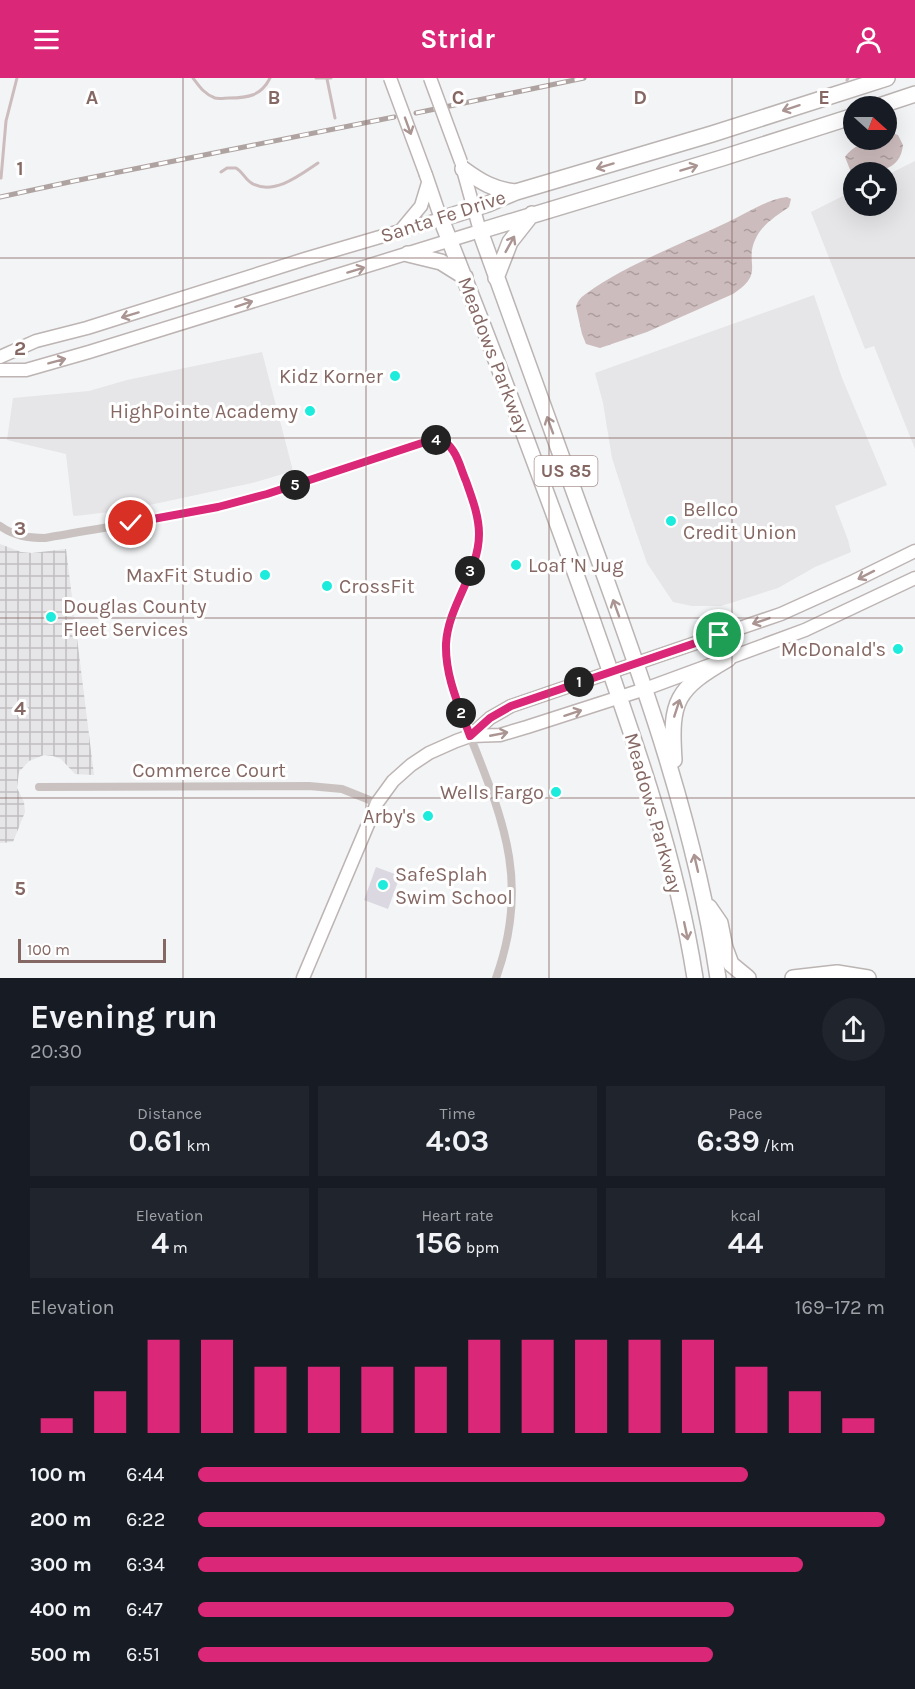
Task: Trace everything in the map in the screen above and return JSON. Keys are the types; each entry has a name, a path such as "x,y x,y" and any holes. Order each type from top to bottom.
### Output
{"highway":[{"name":"Santa Fe Drive","path":"441,219 516,192 712,134 887,78"},
{"path":"897,100 915,94"},
{"name":"Santa Fe Drive","path":"480,231 843,120"},
{"path":"462,165 486,185 498,190 516,192"},
{"path":"496,278 510,242 532,214"},
{"name":"Meadows Parkway","path":"441,219 465,277 620,698 672,866 695,978"},
{"name":"Meadows Parkway","path":"480,231 645,689 676,787 704,901 718,978"},
{"path":"408,254 441,262 465,277"},
{"path":"676,787 673,735 678,705 692,682 728,659"},
{"path":"704,901 720,923 724,948 731,964 748,978"},
{"path":"793,978 837,973 868,978"}],"main road":[{"name":"Meadows Parkway","path":"390,78 441,219"},
{"name":"Meadows Parkway","path":"430,78 462,165 480,231"},
{"path":"401,230 420,206 427,179"},
{"name":"Santa Fe Drive","path":"0,357 36,341 134,314 441,219"},
{"name":"Santa Fe Drive","path":"0,370 26,370 71,357 480,231"},
{"path":"303,978 377,803 393,781 411,765 441,748 470,736 490,718 511,706 781,614 915,551"},
{"path":"470,736 500,735 620,698 805,630 915,578"}],"street":[{"path":"0,526 17,535 45,538 154,519 267,494 433,440 445,442 455,454 474,503 479,530 475,557 452,616 446,643 448,666 452,686 501,817 512,874 510,924 496,978"},
{"name":"Commerce Court","path":"39,787 309,786 342,789 377,803"}],"shaded area":[{"path":"915,161 915,449 874,346 865,349 811,212 843,196 843,216 897,216 897,170"},
{"path":"814,295 842,378 887,485 835,506 851,552 815,567 778,588 721,606 692,606 673,602 647,563 631,517 612,458 603,403 595,373"},
{"path":"262,352 293,471 252,483 126,510 75,516 73,515 66,454 7,440 13,398 89,391 127,380"},
{"path":"0,544 21,552 32,553 66,549 94,775 75,774 61,759 53,756 44,755 29,761 19,772 17,788 24,802 25,812 13,842 0,843"},
{"name":"SafeSplah Swim School","path":"376,867 400,876 388,909 364,900"}],"water":[{"path":"897,135 903,145 896,162 847,162 845,157 852,150 897,150"},
{"path":"787,197 791,199 789,207 767,223 757,236 753,245 752,273 743,286 733,294 647,332 600,348 586,344 576,307 585,294 637,264 764,204"}],"waterway":[{"path":"1,178 6,121 17,78"},
{"path":"193,78 202,90 215,98 253,95 262,89 270,78"},
{"path":"316,78 331,78"},
{"path":"327,79 335,118"},
{"path":"221,172 227,168 236,168 253,184 270,187 287,182 318,163"}],"railway":[{"path":"416,113 584,78"},
{"path":"0,197 394,117"}],"place":[{"name":"Kidz Korner","path":"395,376"},
{"name":"HighPointe Academy","path":"310,411"},
{"name":"Bellco Credit Union","path":"671,521"},
{"name":"Loaf 'N Jug","path":"516,565"},
{"name":"MaxFit Studio","path":"265,575"},
{"name":"CrossFit","path":"327,586"},
{"name":"Douglas County Fleet Services","path":"51,617"},
{"name":"McDonald's","path":"898,649"},
{"name":"Wells Fargo","path":"556,792"},
{"name":"Arby's","path":"428,816"},
{"name":"SafeSplah Swim School","path":"383,885"}],"route":[{"path":"131,523 218,507 267,494 422,443 433,440 445,442 455,454 472,497 479,530 479,543 475,557 452,616 446,643 452,686 470,736 490,718 511,706 719,635"}]}
